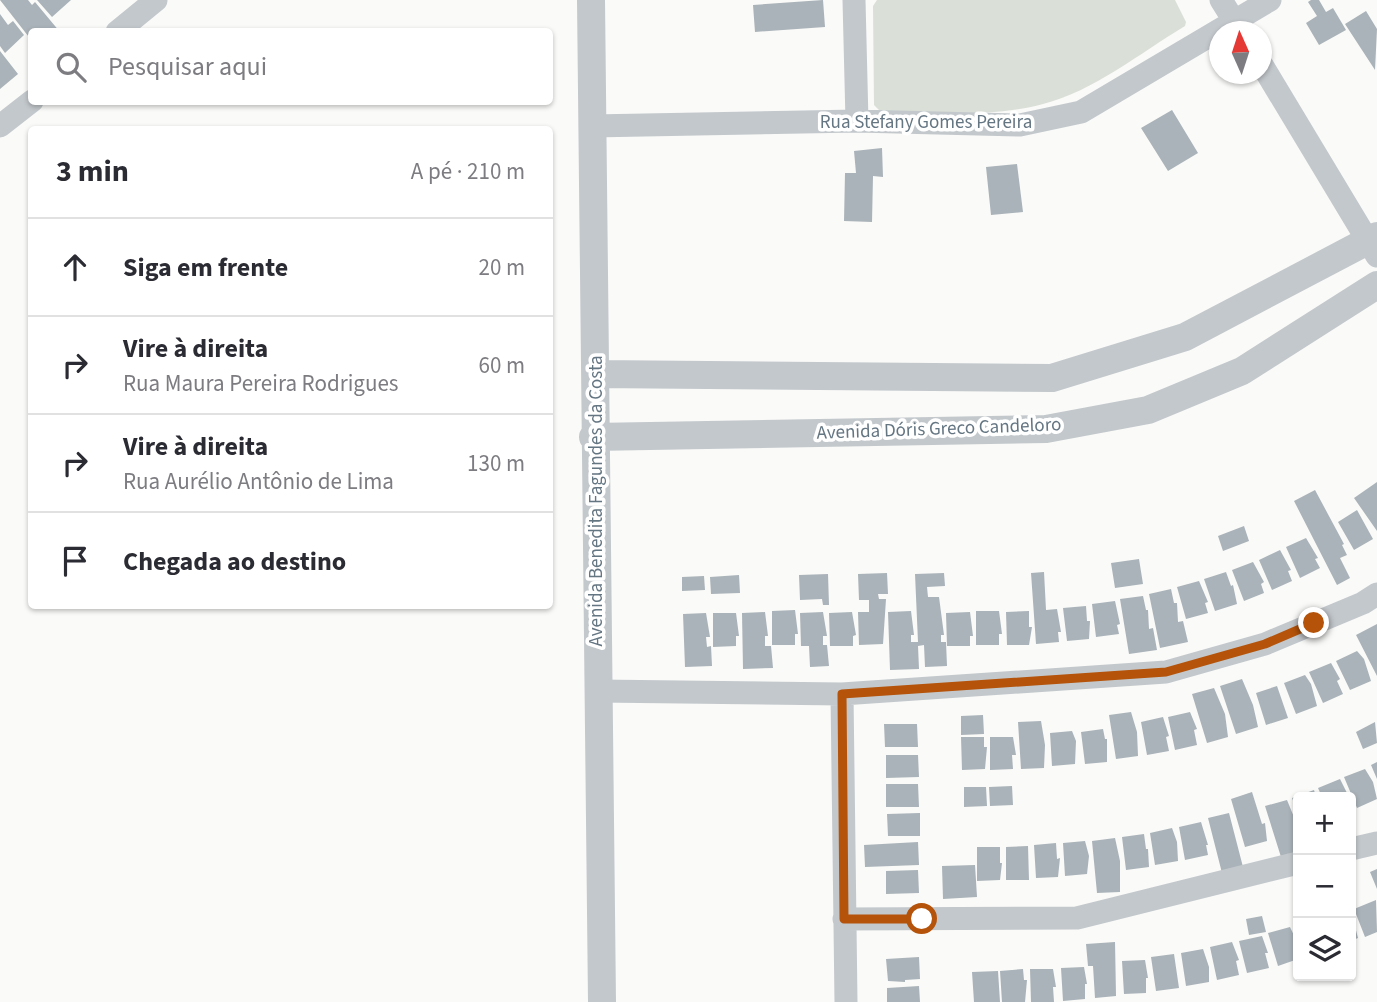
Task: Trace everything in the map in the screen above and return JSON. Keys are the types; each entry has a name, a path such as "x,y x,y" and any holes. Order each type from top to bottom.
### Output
{"street":[{"path":"122,28 156,0"},
{"name":"Avenida Benedita Fagundes da Costa","path":"591,0 596,374 593,437 602,1002"},
{"path":"854,0 857,121"},
{"path":"1221,0 1235,21"},
{"name":"Rua Stefany Gomes Pereira","path":"1244,21 1270,0"},
{"name":"Rua Stefany Gomes Pereira","path":"591,126 857,121 1020,125 1081,112 1209,42"},
{"path":"596,374 1052,378 1185,337 1374,244 1272,81"},
{"path":"0,126 28,104"},
{"name":"Avenida Dóris Greco Candeloro","path":"593,437 1046,429 1148,410 1242,371 1377,285"},
{"path":"598,691 842,694 1166,672 1265,644 1363,603 1377,594"},
{"path":"842,694 846,1002"},
{"path":"1356,848 1377,843"},
{"path":"844,919 1077,918 1293,864"}],"shaded area":[{"path":"877,0 1175,0 1186,22 1185,26 1098,81 1043,104 983,113 881,112 874,105 873,6"}],"building":[{"path":"0,0 28,0 32,5 35,2 57,28 28,28 28,36"},
{"path":"37,0 71,0 52,17"},
{"path":"823,0 825,27 755,32 753,5"},
{"path":"1319,0 1326,12 1333,8 1346,30 1319,45 1306,23 1317,16 1308,2"},
{"path":"1366,11 1377,29 1375,70 1345,24"},
{"path":"0,14 8,25 13,21 24,35 5,53 0,46"},
{"path":"0,51 18,74 0,89"},
{"path":"1172,110 1198,153 1168,171 1141,128"},
{"path":"882,148 883,177 873,176 872,222 844,221 845,173 856,173 854,151"},
{"path":"1017,164 1023,212 991,215 986,167"},
{"path":"1377,482 1377,531 1354,498"},
{"path":"1315,490 1344,544 1342,545 1347,555 1340,558 1350,578 1337,585 1294,501"},
{"path":"1357,510 1373,539 1354,550 1338,522"},
{"path":"1244,526 1249,541 1223,551 1218,536"},
{"path":"1306,538 1318,558 1315,559 1320,568 1300,578 1286,547"},
{"path":"1280,550 1291,570 1288,571 1292,581 1272,590 1259,560"},
{"path":"1139,559 1143,584 1115,588 1111,563"},
{"path":"1253,562 1264,582 1261,584 1264,593 1244,601 1232,570"},
{"path":"1044,572 1046,610 1057,609 1061,632 1058,632 1059,642 1036,644 1031,573"},
{"path":"1226,572 1231,586 1233,585 1237,604 1215,611 1204,579"},
{"path":"887,573 888,594 878,594 879,599 886,599 883,644 859,645 858,612 869,612 869,600 859,600 858,574"},
{"path":"944,573 945,586 927,587 928,597 939,597 944,635 941,635 941,642 946,642 947,666 925,667 924,645 918,646 919,669 890,670 888,612 911,611 914,635 911,635 911,642 918,642 915,574"},
{"path":"828,574 829,605 823,605 822,599 800,600 799,575"},
{"path":"739,575 740,593 711,594 710,577"},
{"path":"704,576 705,590 682,591 682,577"},
{"path":"1199,581 1208,602 1205,603 1208,613 1186,619 1177,587"},
{"path":"1171,589 1174,603 1177,603 1178,622 1183,621 1188,642 1160,648 1149,594"},
{"path":"1143,596 1148,610 1149,629 1153,628 1157,650 1129,654 1120,599"},
{"path":"1115,601 1120,624 1117,625 1119,634 1096,637 1092,604"},
{"path":"1086,606 1087,621 1090,621 1089,639 1067,641 1063,608"},
{"path":"795,610 798,634 795,634 795,645 772,645 772,611"},
{"path":"976,611 999,611 1002,634 999,634 999,645 976,645"},
{"path":"1029,611 1029,627 1032,627 1029,645 1007,645 1006,612"},
{"path":"765,612 768,636 765,636 765,646 771,646 773,668 743,669 742,613"},
{"path":"823,612 827,636 823,636 823,645 827,645 829,666 810,667 809,646 801,646 800,613"},
{"path":"852,612 856,635 853,636 853,646 830,646 829,613"},
{"path":"970,612 973,636 970,636 970,646 947,646 946,613"},
{"path":"706,613 710,637 706,637 707,647 711,646 712,666 685,667 683,614"},
{"path":"713,613 736,613 739,636 736,636 736,646 713,647"},
{"path":"1377,624 1377,676 1356,635"},
{"path":"1357,651 1364,659 1371,681 1350,690 1336,661"},
{"path":"1331,663 1340,679 1337,681 1343,694 1323,703 1309,672"},
{"path":"1305,675 1311,684 1317,706 1296,714 1284,683"},
{"path":"1242,679 1253,705 1258,727 1236,734 1220,686"},
{"path":"1277,686 1288,718 1266,725 1256,693"},
{"path":"1214,688 1225,714 1228,737 1207,743 1192,694"},
{"path":"1131,712 1137,732 1138,756 1116,759 1109,715"},
{"path":"1190,712 1197,729 1194,730 1197,745 1175,750 1168,717"},
{"path":"983,715 984,734 961,735 961,716"},
{"path":"1163,717 1169,736 1166,737 1169,751 1147,755 1141,722"},
{"path":"1041,721 1045,745 1044,768 1021,769 1018,722"},
{"path":"1375,722 1377,743 1363,749 1356,732"},
{"path":"884,724 917,724 918,747 885,747"},
{"path":"1103,729 1107,739 1107,762 1085,764 1081,732"},
{"path":"1072,731 1076,741 1075,764 1052,766 1050,733"},
{"path":"961,737 984,737 984,747 987,747 985,769 962,770"},
{"path":"990,737 1013,737 1016,755 1012,755 1013,769 990,770"},
{"path":"886,755 918,755 919,777 886,778"},
{"path":"1377,762 1377,779 1371,765"},
{"path":"1365,769 1373,782 1377,799 1357,808 1356,792 1350,792 1344,777"},
{"path":"1340,779 1346,792 1320,792 1318,788"},
{"path":"886,784 918,784 919,807 886,807"},
{"path":"1012,786 1013,805 990,806 989,787"},
{"path":"964,787 986,787 987,806 964,807"},
{"path":"1252,792 1262,824 1265,823 1267,841 1245,847 1231,799"},
{"path":"1287,800 1293,815 1293,853 1281,857 1265,806"},
{"path":"920,813 920,836 888,836 887,814"},
{"path":"1229,813 1243,867 1222,873 1208,818"},
{"path":"1201,822 1208,855 1185,860 1179,827"},
{"path":"1172,828 1177,842 1178,861 1155,865 1150,833"},
{"path":"1144,834 1149,867 1126,870 1122,837"},
{"path":"1115,838 1120,861 1120,892 1097,893 1092,841"},
{"path":"1085,841 1089,856 1087,874 1065,876 1063,843"},
{"path":"918,842 919,865 865,867 864,845"},
{"path":"1056,843 1057,859 1060,858 1058,877 1036,878 1034,845"},
{"path":"1028,846 1029,880 1006,880 1006,847"},
{"path":"977,847 1000,847 1000,880 977,881"},
{"path":"975,865 977,897 943,899 942,866"},
{"path":"1377,869 1377,889 1370,872"},
{"path":"918,870 919,893 886,894 886,871"},
{"path":"1376,900 1377,932 1365,937 1356,908"},
{"path":"1262,916 1266,932 1249,935 1246,919"},
{"path":"1290,927 1293,933 1293,961 1278,966 1268,933"},
{"path":"1262,936 1268,953 1265,953 1269,968 1247,973 1239,941"},
{"path":"1115,942 1116,996 1095,998 1093,966 1088,966 1086,944"},
{"path":"1232,942 1239,960 1236,961 1239,975 1217,980 1210,947"},
{"path":"1203,949 1209,967 1209,982 1186,986 1181,953"},
{"path":"1174,954 1179,988 1156,991 1151,957"},
{"path":"919,957 920,979 888,981 886,959"},
{"path":"1145,960 1148,978 1146,993 1124,994 1122,961"},
{"path":"1084,967 1087,984 1085,999 1063,1001 1061,968"},
{"path":"1023,969 1024,980 1027,980 1025,1002 1002,1002 1000,971"},
{"path":"1030,969 1053,969 1056,987 1053,987 1054,1002 1031,1002"},
{"path":"998,971 1000,1002 974,1002 972,972"},
{"path":"919,986 920,1002 887,1002 887,988"}],"route":[{"path":"922,919 844,919 842,694 1166,672 1265,644 1314,623"}]}
